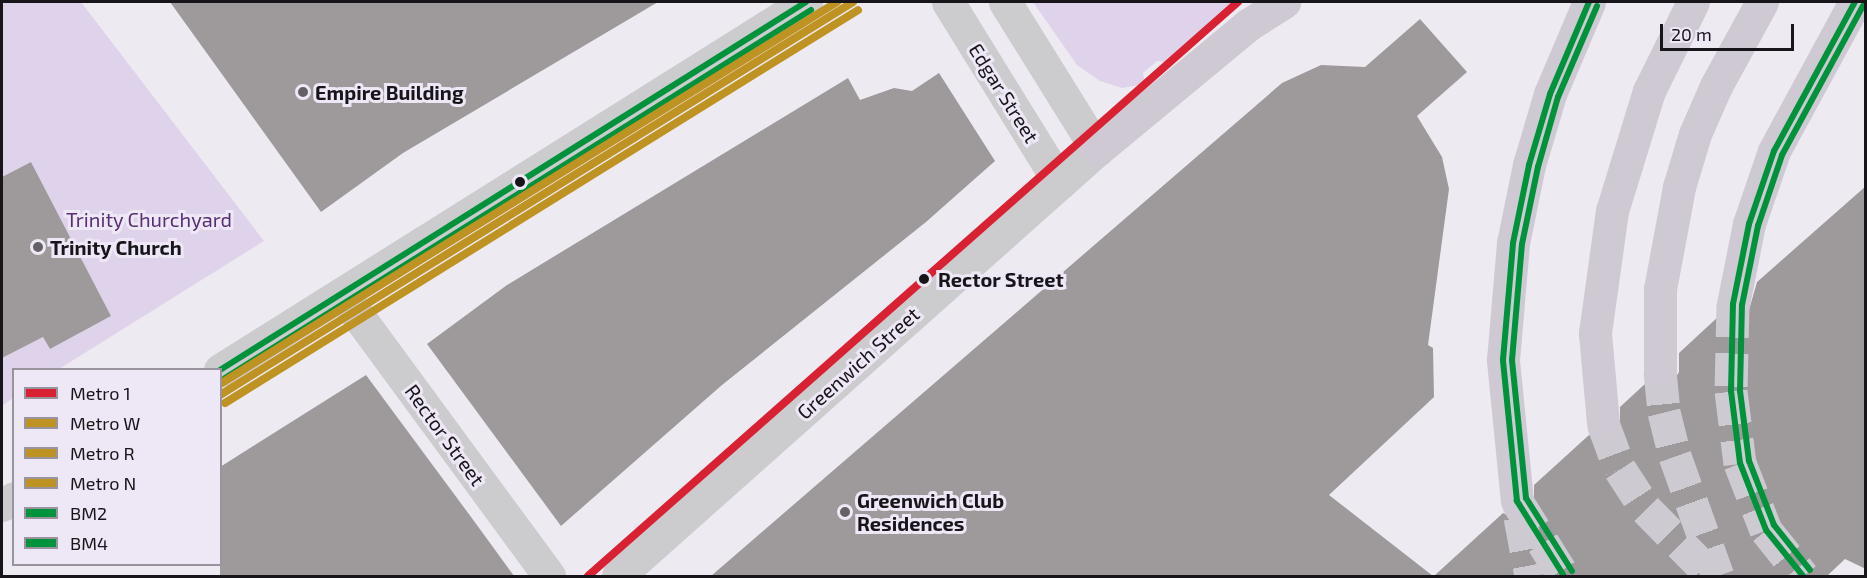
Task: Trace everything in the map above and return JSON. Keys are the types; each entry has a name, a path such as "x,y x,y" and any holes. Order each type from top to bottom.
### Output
{"highway":[{"path":"1097,150 1248,25 1284,2"},
{"path":"1517,501 1503,360 1513,243 1528,165 1550,94 1589,2"},
{"path":"1603,423 1595,333 1612,211 1649,92 1693,2"},
{"path":"1660,371 1660,290 1679,187 1695,134 1716,86 1762,2"},
{"path":"1733,304 1749,224 1770,161 1794,108 1855,2"}],"street":[{"path":"222,369 806,2"},
{"name":"Edgar Street","path":"948,2 1060,183"},
{"path":"1005,2 1097,150"},
{"name":"Greenwich Street","path":"618,576 1097,150"},
{"name":"Rector Street","path":"342,294 549,576"}],"green space":[{"name":"Trinity Churchyard","path":"2,2 81,2 264,241 61,368 12,368 12,399 2,406 2,358 43,337 50,349 111,316 31,162 2,177"},
{"path":"1033,2 1239,2 1165,62 1157,61 1143,73 1145,84 1122,88 1100,81 1077,65"}],"building":[{"path":"170,2 658,2 403,153 321,212"},
{"path":"1420,19 1467,72 1417,116 1442,157 1449,189 1428,345 1433,348 1434,397 1329,495 1433,576 711,576 1282,83 1321,65 1365,67"},
{"path":"939,73 995,161 926,222 722,385 561,526 427,344 507,285 848,78 860,100 894,88 912,91"},
{"name":"Trinity Church","path":"31,162 111,316 50,349 43,337 2,358 2,177"},
{"path":"1866,186 1866,569 1845,559 1827,576 1434,576 1503,513 1518,520 1528,516 1534,508 1534,485 1589,435 1604,442 1614,438 1620,430 1620,407 1646,383 1659,390 1670,387 1679,372 1679,353 1719,316 1730,322 1747,317 1757,282"},
{"path":"366,375 514,576 220,576 220,566 222,566 222,466"}],"tunnel":[{"path":"1733,304 1731,391 1740,463 1766,530 1803,576"},
{"path":"1660,371 1664,412 1675,456 1718,576"},
{"path":"1603,423 1620,469 1646,509 1712,576"},
{"path":"1517,501 1564,576"},
{"path":"1520,517 1531,576"}],"metro line":[{"name":"N","path":"222,383 837,2"},
{"name":"W","path":"222,394 853,2"},
{"name":"1","path":"588,576 1238,2"},
{"name":"R","path":"225,403 858,10"}],"transit line":[{"name":"BM2","path":"222,369 806,2"},
{"name":"BM2","path":"1564,576 1517,501 1503,360 1513,243 1529,165 1550,94 1589,2"},
{"name":"BM2","path":"1803,576 1766,530 1740,463 1731,391 1733,304 1749,224 1774,151 1855,2"},
{"name":"BM4","path":"1572,571 1526,498 1512,360 1522,244 1538,167 1558,97 1597,6"},
{"name":"BM4","path":"1810,570 1774,525 1749,461 1740,391 1742,305 1758,226 1782,155 1863,6"},
{"name":"BM4","path":"225,378 811,10"}],"place":[{"name":"Empire Building","path":"303,92"},
{"name":"Trinity Church","path":"38,247"},
{"name":"Rector Street","path":"924,279"},
{"name":"Greenwich Club Residences","path":"845,512"}]}
